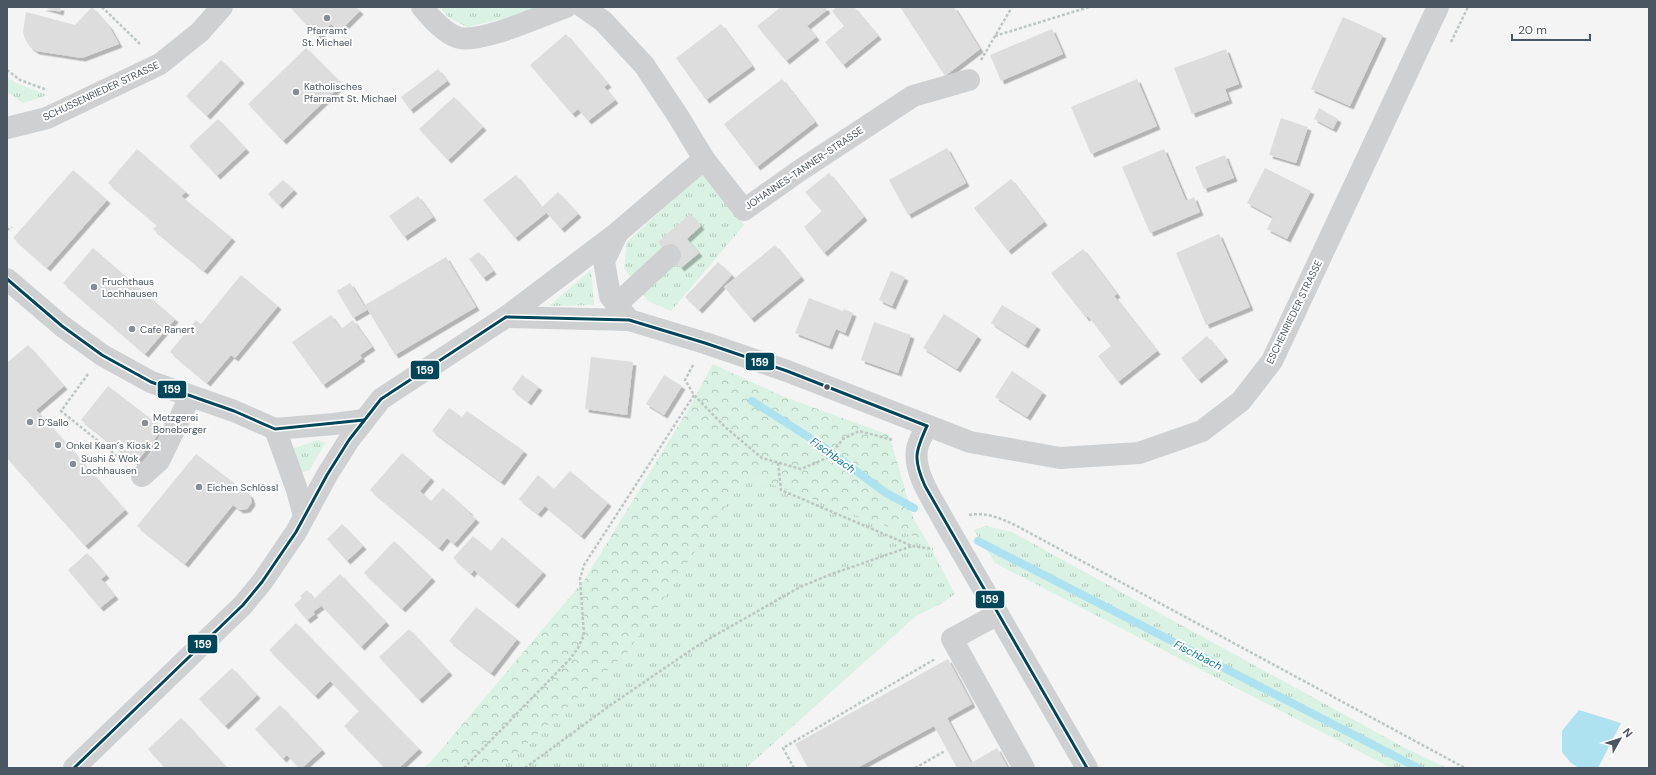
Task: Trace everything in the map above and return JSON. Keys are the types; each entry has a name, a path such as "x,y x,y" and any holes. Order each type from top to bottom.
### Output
{"street":[{"name":"SCHUSSENRIEDER STRASSE","path":"7,128 46,118 160,64 200,32 222,7"},
{"path":"422,7 436,24 459,38 484,37 566,7"},
{"name":"JOHANNES-TANNER-STRASSE","path":"584,7 603,21 644,66 678,116 704,159 744,210 799,171 913,96 969,80"},
{"name":"ESCHENRIEDER STRASSE","path":"506,317 623,312 705,343 787,371 970,442 1060,458 1139,454 1202,431 1241,401 1272,361 1438,7"},
{"path":"74,768 244,605 262,582 296,532 348,440 381,400 506,317 617,233 704,159"},
{"path":"617,233 604,261 610,296 623,312 670,255"},
{"path":"7,279 62,326 102,355 151,382 190,397 234,411 275,429 364,420"},
{"path":"142,476 159,461 190,397"},
{"path":"927,426 917,448 916,464 926,487 944,521 1087,768"},
{"path":"275,429 297,490 304,516"},
{"path":"998,614 952,639 1024,768"}],"path":[{"path":"102,7 160,64"},
{"path":"969,80 1012,7"},
{"path":"995,36 1089,7"},
{"path":"1451,43 1468,7"},
{"path":"7,70 20,80 49,92"},
{"path":"7,230 12,227"},
{"path":"705,343 685,380 694,395 725,427 762,458 801,469 827,458 844,439 859,431 897,442"},
{"path":"92,368 61,411 142,476"},
{"path":"464,768 570,659 578,648 584,635 580,578 584,565 694,395"},
{"path":"778,463 780,490 912,546 935,550"},
{"path":"944,521 978,513 1000,518 1465,768"},
{"path":"525,768 612,704 700,644 800,587 829,575 912,546"},
{"path":"794,768 783,748 956,646"},
{"path":"914,768 945,751"}],"green space":[{"path":"439,7 551,7 467,27 448,17"},
{"path":"7,77 18,84 48,95 23,103 7,92"},
{"path":"702,173 744,225 671,311 648,301 624,268 627,242"},
{"path":"591,270 594,305 549,306"},
{"path":"713,364 782,396 889,435 914,520 927,541 746,475 627,653 500,768 424,768 585,579 689,408"},
{"path":"318,440 325,443 310,470 303,472 292,458 292,449"},
{"path":"746,475 927,541 955,594 942,603 916,616 746,768 500,768 627,653"},
{"path":"986,526 1012,532 1405,748 1447,768 1391,768 995,563 974,530"}],"water":[{"path":"1579,710 1621,723 1598,768 1579,768 1571,763 1562,752 1562,731"}],"building":[{"path":"42,7 61,7 60,12"},
{"path":"92,7 109,26 119,44 82,58 36,51 30,47 25,39 23,32 26,12 75,25"},
{"name":"Pfarramt St. Michael","path":"290,7 356,7 360,11 339,32 331,24 318,37"},
{"path":"781,7 825,7 827,10 807,26 816,37 786,61 757,26"},
{"path":"837,7 854,7 878,36 843,65 825,42 844,26 832,11"},
{"path":"900,7 954,7 980,49 945,76"},
{"path":"1343,17 1383,35 1350,106 1311,89"},
{"path":"721,24 752,66 706,100 676,58"},
{"path":"1052,29 1063,54 1001,81 990,55"},
{"path":"566,34 608,84 604,87 615,100 588,121 578,109 572,114 530,65"},
{"path":"306,48 342,84 283,141 248,104"},
{"path":"1226,49 1239,84 1225,89 1229,100 1192,114 1174,68"},
{"path":"221,60 241,80 207,116 186,96"},
{"path":"438,69 447,81 410,110 401,97"},
{"path":"782,79 815,122 757,167 724,124"},
{"path":"1137,79 1157,126 1091,154 1071,107"},
{"path":"454,97 483,127 448,160 419,129"},
{"path":"1319,108 1338,119 1333,129 1314,119"},
{"path":"1281,118 1308,127 1296,163 1269,155"},
{"path":"218,119 246,149 217,176 189,146"},
{"path":"947,148 966,183 908,215 889,180"},
{"path":"137,149 186,192 181,196 232,238 204,271 153,229 157,225 108,183"},
{"path":"1164,149 1186,201 1194,197 1200,212 1150,233 1122,167"},
{"path":"1225,155 1234,178 1204,189 1195,167"},
{"path":"1265,168 1311,191 1287,239 1267,229 1273,217 1247,203"},
{"path":"73,170 107,200 47,268 13,238"},
{"path":"829,173 864,217 824,253 804,227 822,211 805,192"},
{"path":"516,175 546,213 515,238 483,200"},
{"path":"1011,179 1044,222 1008,251 974,208"},
{"path":"283,180 294,190 279,205 268,194"},
{"path":"558,192 578,214 561,229 542,207"},
{"path":"418,196 433,217 404,237 389,216"},
{"path":"690,214 701,226 687,239 699,253 681,268 658,242"},
{"path":"1219,234 1250,307 1206,325 1176,253"},
{"path":"775,245 801,277 751,319 724,287"},
{"path":"93,248 175,319 145,354 63,283"},
{"path":"1083,249 1117,294 1114,296 1157,351 1118,382 1098,356 1111,346 1088,316 1086,318 1051,273"},
{"path":"479,252 493,271 483,278 469,259"},
{"path":"446,257 476,307 395,355 365,305"},
{"path":"718,262 732,275 699,310 685,297"},
{"path":"891,271 905,277 892,306 879,300"},
{"path":"241,275 278,306 235,358 231,355 207,383 170,352 196,320 201,324"},
{"path":"350,283 367,310 353,318 337,291"},
{"path":"809,298 843,311 844,309 853,313 845,333 836,329 829,346 795,333"},
{"path":"1002,305 1037,326 1025,345 991,323"},
{"path":"944,314 978,336 957,369 923,348"},
{"path":"331,315 341,329 353,320 372,347 360,355 362,358 323,385 292,342"},
{"path":"874,322 911,335 898,373 861,360"},
{"path":"1207,336 1225,358 1198,380 1181,358"},
{"path":"28,345 64,386 36,410 125,510 85,546 7,458 7,363"},
{"path":"591,357 633,362 627,415 585,409"},
{"path":"1012,371 1043,392 1027,417 995,397"},
{"path":"522,375 539,387 528,402 512,389"},
{"path":"664,375 682,386 664,415 646,404"},
{"path":"108,386 163,428 136,463 81,420"},
{"path":"449,408 462,417 467,411 524,451 501,482 432,431"},
{"path":"402,453 431,478 420,491 425,496 431,501 443,488 476,519 454,544 447,538 439,548 370,490"},
{"name":"Eichen Schlössl","path":"196,454 250,495 252,502 247,509 240,510 233,505 185,564 137,526"},
{"path":"570,471 608,503 581,536 545,506 538,514 519,499 538,475 554,489"},
{"path":"342,524 363,546 347,561 327,539"},
{"path":"473,536 491,551 502,537 543,572 515,605 474,570 471,574 453,558"},
{"path":"394,541 432,578 402,609 364,573"},
{"path":"87,553 106,575 101,579 115,596 100,608 68,570"},
{"path":"340,574 386,622 361,647 318,602 321,606 313,612 315,614 307,620 294,605 302,598 300,596 307,590 314,599"},
{"path":"476,607 517,639 491,673 449,641"},
{"path":"296,623 419,749 399,768 385,768 344,726 359,711 330,681 315,696 269,650"},
{"path":"409,629 449,672 419,700 379,657"},
{"path":"948,659 972,704 947,718 971,763 997,748 1008,768 957,768 934,726 857,768 808,768 795,744"},
{"path":"232,668 257,695 225,726 199,699"},
{"path":"280,705 322,750 302,768 299,768 287,755 283,759 255,729"},
{"path":"181,718 226,767 165,768 148,749"}],"waterway":[{"name":"Fischbach","path":"752,401 821,445 886,493 914,508"},
{"name":"Fischbach","path":"978,541 1418,768"}],"transit line":[{"name":"159","path":"7,279 62,326 102,355 151,382 234,411 275,429 364,420"},
{"name":"159","path":"74,768 243,605 262,582 296,532 327,475 349,440 381,399 506,317 629,320 705,343 787,371 927,426"},
{"name":"159","path":"927,426 920,443 917,456 917,462 925,486 1087,768"}],"place":[{"name":"Pfarramt St. Michael","path":"327,18"},
{"name":"Katholisches Pfarramt St. Michael","path":"296,92"},
{"name":"Fruchthaus Lochhausen","path":"94,287"},
{"name":"Cafe Ranert","path":"132,329"},
{"name":"D´Sallo","path":"30,422"},
{"name":"Metzgerei Boneberger","path":"145,423"},
{"name":"Onkel Kaan´s Kiosk 2","path":"58,445"},
{"name":"Sushi & Wok Lochhausen","path":"73,464"},
{"name":"Eichen Schlössl","path":"199,487"}]}
